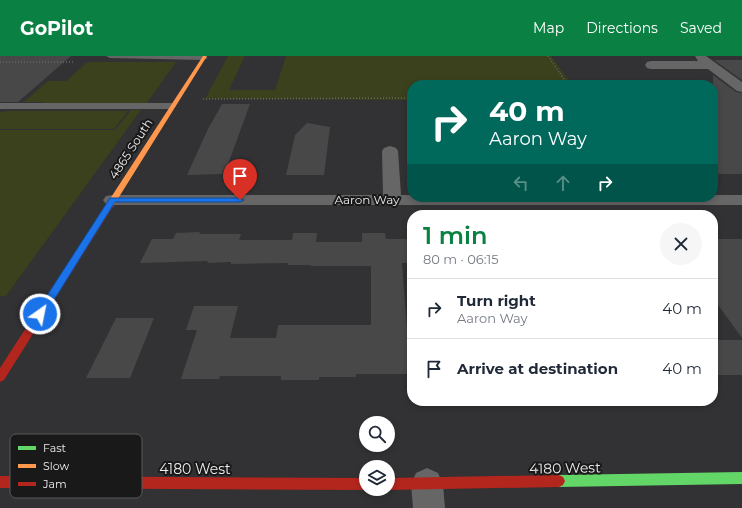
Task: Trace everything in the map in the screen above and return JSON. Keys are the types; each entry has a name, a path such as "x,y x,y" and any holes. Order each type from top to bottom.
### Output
{"street":[{"path":"699,56 742,88"},
{"name":"4865 South","path":"0,377 204,57"},
{"path":"651,65 711,65"},
{"path":"390,151 392,200"},
{"name":"Aaron Way","path":"718,199 742,200"},
{"name":"Aaron Way","path":"112,200 407,200"},
{"name":"4180 West","path":"395,486 428,496 742,478"},
{"name":"4180 West","path":"0,482 10,482"},
{"name":"4180 West","path":"142,483 359,484"}],"lane":[{"path":"110,56 204,57"},
{"path":"0,106 172,106"}],"path":[{"path":"548,56 565,80"},
{"path":"0,62 73,62"},
{"path":"203,99 407,98"}],"green space":[{"path":"228,56 245,56 229,90 275,90 286,56 551,56 568,80 407,80 407,100 205,99"},
{"path":"176,62 147,103 24,102 48,81 66,81 86,63"},
{"path":"131,110 141,110 6,296 0,296 0,130 115,130"},
{"path":"128,111 114,129 0,129 0,112"}],"building":[{"path":"0,56 71,56 18,102 0,102"},
{"path":"714,60 742,60 742,80"},
{"path":"713,75 736,92 742,93 742,174 718,173 718,80 713,80"},
{"path":"222,104 250,104 227,167 225,167 222,174 187,175 208,129"},
{"path":"307,123 330,127 324,175 286,175 295,135"},
{"path":"200,232 199,234 241,234 239,240 292,240 293,233 317,233 316,242 362,242 362,233 385,233 386,239 407,239 407,263 402,263 407,330 407,374 356,374 356,377 319,377 319,380 281,380 281,376 220,376 219,379 181,379 197,330 186,330 194,306 238,306 230,338 276,338 278,325 371,325 371,266 311,266 288,265 288,263 231,264 231,262 207,263 208,261 140,263 152,239 173,239 176,233"},
{"path":"718,239 742,239 742,338 718,305"},
{"path":"116,318 154,318 130,378 86,378"},
{"path":"718,340 742,340 742,375 718,375"}],"traffic: fast":[{"path":"559,481 742,478"}],"traffic: slow":[{"path":"110,205 205,56"}],"traffic: jam":[{"path":"0,377 110,205"},
{"path":"395,484 559,481"},
{"path":"0,482 10,482"},
{"path":"142,483 359,484"}],"route":[{"path":"40,314 112,200 240,200"}]}
